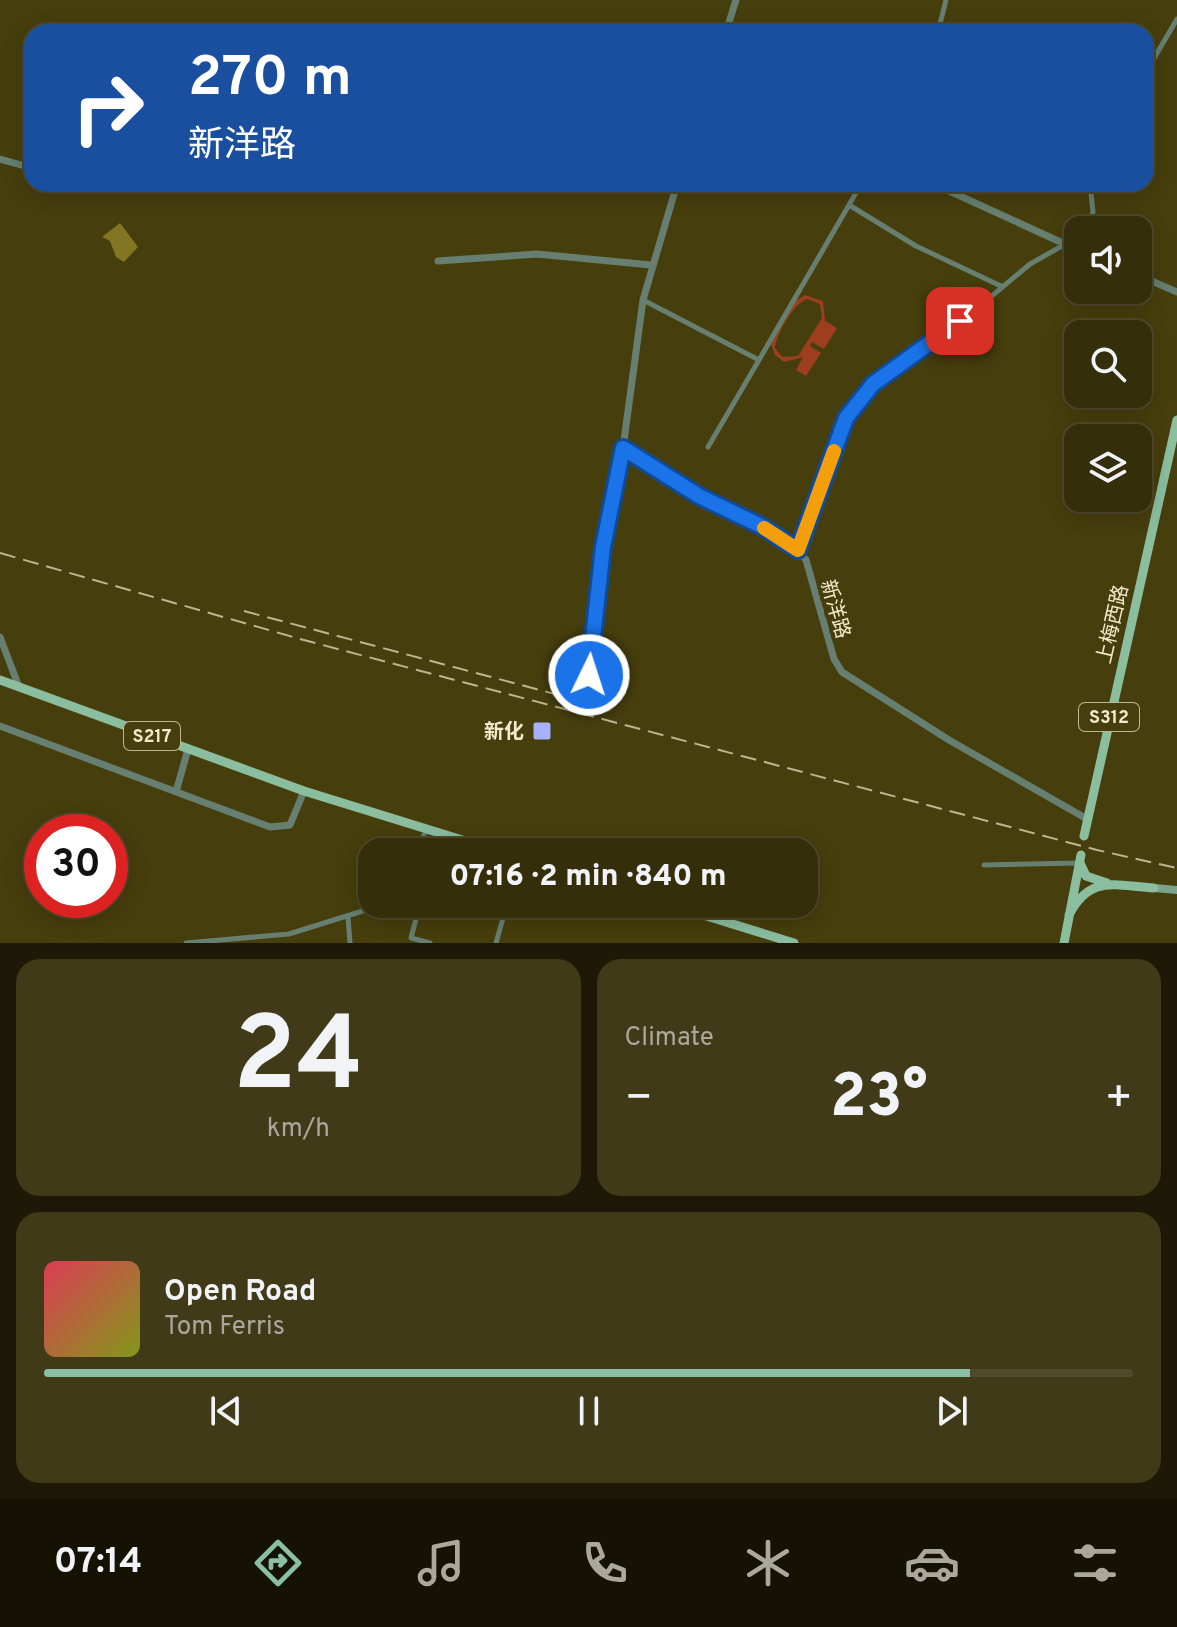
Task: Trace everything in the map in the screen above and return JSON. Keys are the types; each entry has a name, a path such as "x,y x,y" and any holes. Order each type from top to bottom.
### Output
{"main road":[{"name":"上梅西路","path":"1084,836 1177,420"},
{"name":"S217","path":"0,680 304,791 455,838"},
{"path":"1081,859 1086,876 1101,882 1154,888"},
{"path":"1064,943 1081,859"},
{"path":"1069,915 1079,895 1093,887 1107,885 1177,890"},
{"path":"713,918 794,943"}],"street":[{"path":"728,24 736,0"},
{"path":"940,24 946,0"},
{"path":"1154,58 1177,19"},
{"path":"0,159 24,166"},
{"path":"617,689 595,682 588,669 603,547 623,448 643,300 674,192"},
{"path":"708,447 856,192"},
{"path":"951,192 1064,244"},
{"path":"1091,192 1091,216"},
{"path":"849,205 916,246 1001,286"},
{"path":"623,448 699,496 763,527 798,550 846,418 873,384 943,337 1030,264 1064,246"},
{"path":"438,261 537,254 651,265"},
{"path":"1152,281 1177,292"},
{"path":"643,300 759,360"},
{"name":"新洋路","path":"798,550 806,560 834,659 842,672 949,740 1087,819"},
{"path":"0,637 19,687"},
{"path":"0,726 270,827 290,825 304,791"},
{"path":"176,792 188,749"},
{"path":"422,838 426,829"},
{"path":"437,838 438,833"},
{"path":"984,865 1081,859"},
{"path":"186,943 289,934 358,913"},
{"path":"348,917 350,943"},
{"path":"416,918 411,938 430,943"},
{"path":"496,943 503,918"}],"shaded area":[{"path":"120,223 138,247 124,262 116,257 110,241 102,237"},
{"path":"805,295 823,301 825,321 837,328 824,349 812,342 810,346 821,353 806,376 796,370 803,357 784,362 775,355 771,344 795,301","holes":["807,299 820,304 822,318 798,356 782,357 775,348 776,342 791,313"]}],"railway":[{"path":"0,553 300,639 1097,850 1177,868"},
{"path":"244,611 596,705"}],"slow traffic":[{"path":"764,528 798,550 834,451"}],"place":[{"name":"新化","path":"542,731"}],"route":[{"path":"589,675 603,547 623,448 699,496 763,527 798,550 846,418 873,384 943,337 960,321"}]}
